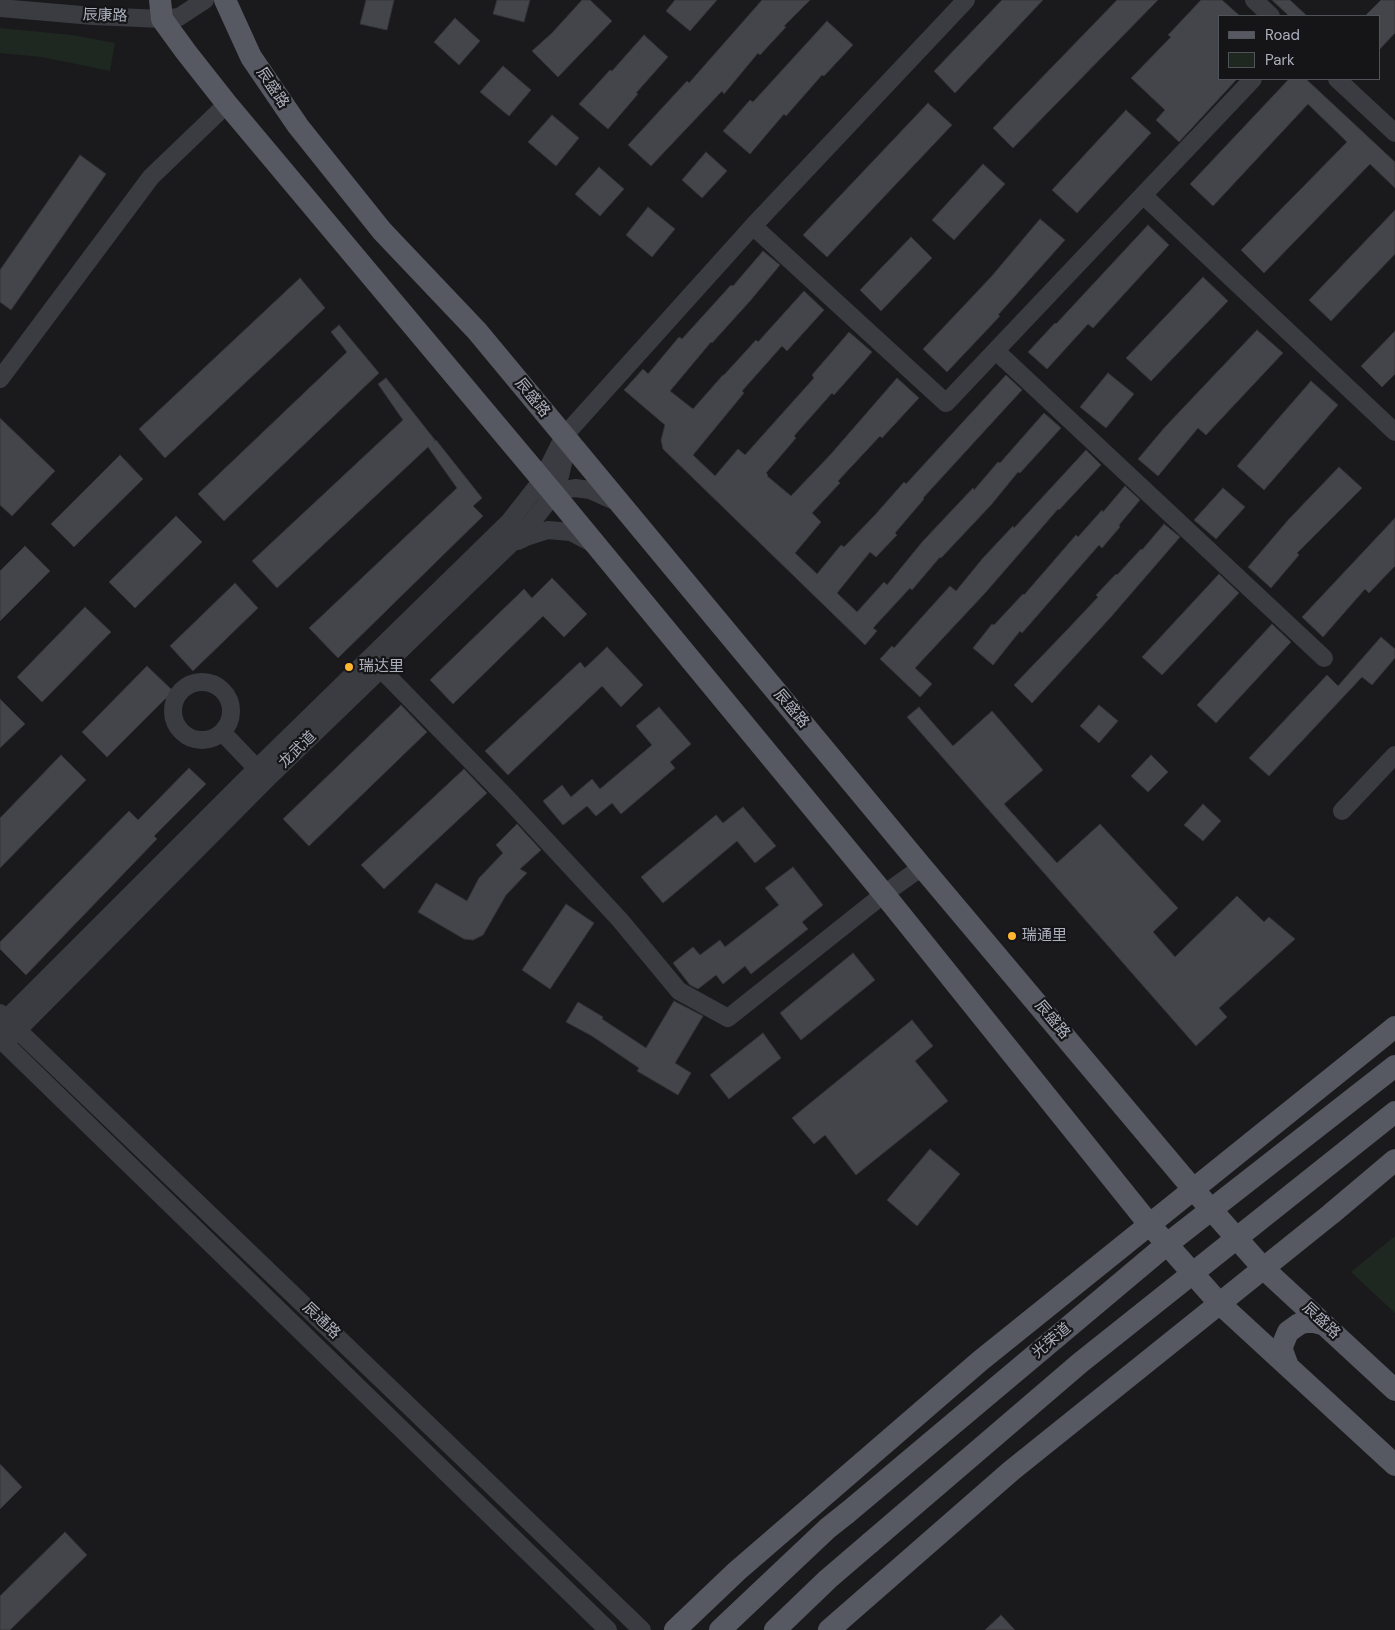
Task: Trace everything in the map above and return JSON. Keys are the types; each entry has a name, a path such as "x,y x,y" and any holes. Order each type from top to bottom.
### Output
{"main road":[{"name":"辰盛路","path":"225,0 251,57 298,126 382,232 477,331 922,867 1193,1189 1262,1268 1395,1390"},
{"path":"161,10 186,52 227,104 548,487 884,894 1149,1224 1219,1303 1395,1465"},
{"path":"675,1630 737,1571 980,1361 1395,1027"},
{"name":"光荣道","path":"720,1630 828,1528 1166,1245 1395,1066"},
{"path":"774,1630 828,1579 1080,1363 1395,1112"},
{"path":"829,1630 1011,1471 1331,1214 1395,1160"},
{"path":"1288,1366 1282,1350 1288,1332 1299,1324 1306,1322 1325,1325"}],"street":[{"name":"辰康路","path":"0,8 83,15 161,10 180,17 205,0"},
{"path":"564,436 754,226 966,0"},
{"path":"1254,0 1270,15"},
{"path":"754,226 946,403 1252,80"},
{"path":"1338,80 1395,134"},
{"path":"0,380 151,177 227,104"},
{"path":"1143,195 1395,432"},
{"path":"996,351 1324,658"},
{"name":"龙武道","path":"1,1043 6,1021 376,664 528,528 548,487 560,476 566,450 564,436"},
{"path":"621,504 590,490 548,487 509,522 376,664 508,799 620,920 679,991 728,1018 884,894 922,867"},
{"path":"509,547 526,537 548,530 571,532 597,546"},
{"path":"222,732 262,774"},
{"path":"1342,811 1395,755"},
{"name":"辰通路","path":"6,1021 642,1630"},
{"name":"辰通路","path":"1,1043 608,1630"}],"green space":[{"path":"0,28 72,35 115,43 110,71 42,57 0,53"},
{"path":"1395,1236 1395,1313 1351,1272"}],"building":[{"path":"366,0 394,0 387,30 360,24"},
{"path":"497,0 530,0 524,22 493,14"},
{"path":"582,0 590,0 612,21 558,77 532,51 552,33"},
{"path":"675,0 717,0 690,31 666,11"},
{"path":"762,0 810,0 784,26 786,27 760,55 758,53 724,94 722,91 651,166 628,145 687,81 689,83"},
{"path":"1002,0 1043,0 955,93 934,71"},
{"path":"1117,0 1158,0 1013,148 993,128"},
{"path":"1201,0 1222,0 1239,15 1218,15 1218,80 1236,80 1179,142 1156,120 1165,110 1131,78 1171,37 1168,35"},
{"path":"1272,0 1290,0 1306,15 1288,15"},
{"path":"1381,0 1395,0 1395,33 1380,49 1380,15 1366,15"},
{"path":"455,18 480,41 459,65 434,42"},
{"path":"827,21 853,45 824,76 822,75 786,116 784,114 750,154 723,131 750,100 753,102"},
{"path":"644,35 668,57 636,93 638,94 608,129 579,104"},
{"path":"503,66 531,90 509,116 480,92"},
{"path":"1288,80 1307,80 1395,162 1395,188 1370,164 1264,273 1241,250 1347,142 1308,104 1213,206 1190,184"},
{"path":"928,103 952,125 827,257 803,235"},
{"path":"1126,110 1151,133 1077,213 1052,190"},
{"path":"552,115 579,138 556,166 528,142"},
{"path":"706,152 727,171 702,198 682,180"},
{"path":"80,155 106,174 11,310 0,302 0,270"},
{"path":"983,164 1005,184 954,240 932,220"},
{"path":"599,167 624,189 600,216 575,194"},
{"path":"648,207 675,229 652,257 626,235"},
{"path":"1395,210 1395,254 1331,321 1309,300"},
{"path":"1040,219 1065,240 998,315 1000,316 947,372 923,349 991,277"},
{"path":"1148,225 1169,245 1093,328 1088,324 1047,369 1028,352"},
{"path":"911,237 932,258 881,311 860,290"},
{"path":"763,251 780,265 670,391 693,409 804,291 824,310 787,351 782,346 742,391 744,393 693,455 715,476 738,449 745,455 814,378 812,375 849,332 872,352 794,436 796,438 766,473 767,476 791,496 831,454 897,378 919,398 838,481 840,483 812,513 821,522 795,553 817,574 841,545 844,547 904,482 906,484 1006,375 1022,390 923,498 895,533 897,535 876,557 870,552 837,593 857,612 884,582 887,585 923,541 973,488 974,490 998,462 1000,463 1044,413 1061,428 1020,473 1018,472 991,505 940,557 912,590 910,588 873,628 877,631 865,645 663,449 661,440 665,425 624,390 643,369 648,374 679,337 682,339 731,285 733,286"},
{"path":"1203,277 1228,301 1151,381 1126,358"},
{"path":"300,278 325,308 165,458 139,429"},
{"path":"339,325 379,373 224,521 198,494 347,352 331,332"},
{"path":"1257,330 1283,353 1206,435 1198,428 1158,476 1138,459 1165,427"},
{"path":"1395,331 1395,374 1382,387 1361,366"},
{"path":"1108,373 1134,394 1106,428 1080,407"},
{"path":"386,378 434,441 436,440 482,498 473,506 483,516 338,658 309,628 457,488 428,447 277,588 252,561 403,420 378,384"},
{"path":"1311,381 1338,405 1264,490 1237,466"},
{"path":"0,418 55,471 12,516 0,505"},
{"path":"1086,450 1101,465 1058,509 986,592 915,668 932,684 920,697 880,659 892,646 894,648 950,586 956,591 983,558 1013,526 1014,528"},
{"path":"120,455 143,479 74,547 51,524"},
{"path":"1339,467 1362,488 1297,553 1299,555 1271,588 1248,567 1289,519"},
{"path":"1125,486 1140,500 1102,548 1099,545 1022,633 1020,631 993,665 973,648 992,624 994,625 1024,595 1076,535 1078,537 1102,510 1103,512"},
{"path":"1223,488 1245,507 1216,539 1194,520"},
{"path":"176,516 202,542 135,608 109,582"},
{"path":"1395,518 1395,566 1369,593 1365,589 1323,637 1302,617"},
{"path":"1164,524 1180,537 1110,618 1032,703 1014,685 1098,597 1096,595 1142,550"},
{"path":"25,546 50,571 0,621 0,571"},
{"path":"1219,574 1239,593 1162,675 1142,657"},
{"path":"552,578 587,614 564,637 543,616 453,704 430,680 524,589 532,598"},
{"path":"235,583 258,608 193,671 170,646"},
{"path":"85,607 111,632 42,702 17,677"},
{"path":"1272,624 1291,642 1216,723 1197,705"},
{"path":"1381,637 1395,649 1395,658 1372,685 1362,677 1269,776 1249,758 1327,675 1338,686"},
{"path":"607,647 643,685 621,707 602,686 508,775 485,751 580,662 585,668"},
{"path":"147,666 173,691 107,757 82,732"},
{"path":"0,699 25,724 0,748"},
{"path":"401,705 427,732 309,846 283,819"},
{"path":"1099,705 1118,721 1099,743 1080,726"},
{"path":"659,707 691,744 670,762 675,768 621,814 612,803 596,816 587,806 563,825 543,801 562,785 571,797 592,779 600,789 652,745 636,726"},
{"path":"919,707 953,746 992,711 1043,770 1004,804 1057,863 1100,824 1178,908 1153,932 1175,957 1237,896 1264,922 1269,917 1295,939 1219,1008 1227,1017 1196,1046 907,717"},
{"path":"61,755 86,780 0,868 0,818"},
{"path":"1151,755 1168,772 1148,792 1131,776"},
{"path":"189,768 206,784 154,836 157,839 26,975 0,949 0,942 129,811 138,820"},
{"path":"464,769 487,793 384,889 361,865"},
{"path":"1203,804 1221,821 1203,841 1184,825"},
{"path":"743,807 776,846 755,863 737,841 663,903 641,877 716,815 723,823"},
{"path":"517,824 541,850 520,869 527,873 506,895 483,935 473,940 464,939 418,912 436,883 467,901 479,878 503,853 496,845"},
{"path":"793,867 823,905 802,922 808,929 751,974 745,966 723,984 716,975 698,989 690,985 673,963 693,947 700,955 720,940 725,947 779,905 765,888"},
{"path":"566,904 594,923 550,989 522,970"},
{"path":"853,953 875,980 801,1040 780,1013"},
{"path":"674,1001 703,1016 675,1063 691,1073 678,1095 637,1071 639,1068 592,1036 566,1022 578,1002 603,1017 602,1019 646,1048"},
{"path":"912,1020 933,1046 915,1061 948,1101 856,1175 825,1135 814,1144 792,1118"},
{"path":"763,1033 781,1058 729,1099 710,1075"},
{"path":"930,1149 960,1174 917,1226 887,1200"},
{"path":"0,1464 22,1487 0,1509"},
{"path":"65,1532 87,1555 10,1630 0,1630 0,1596"},
{"path":"1001,1615 1015,1630 985,1630"}],"place":[{"name":"瑞达里","path":"349,667"},
{"name":"瑞通里","path":"1012,936"}]}
